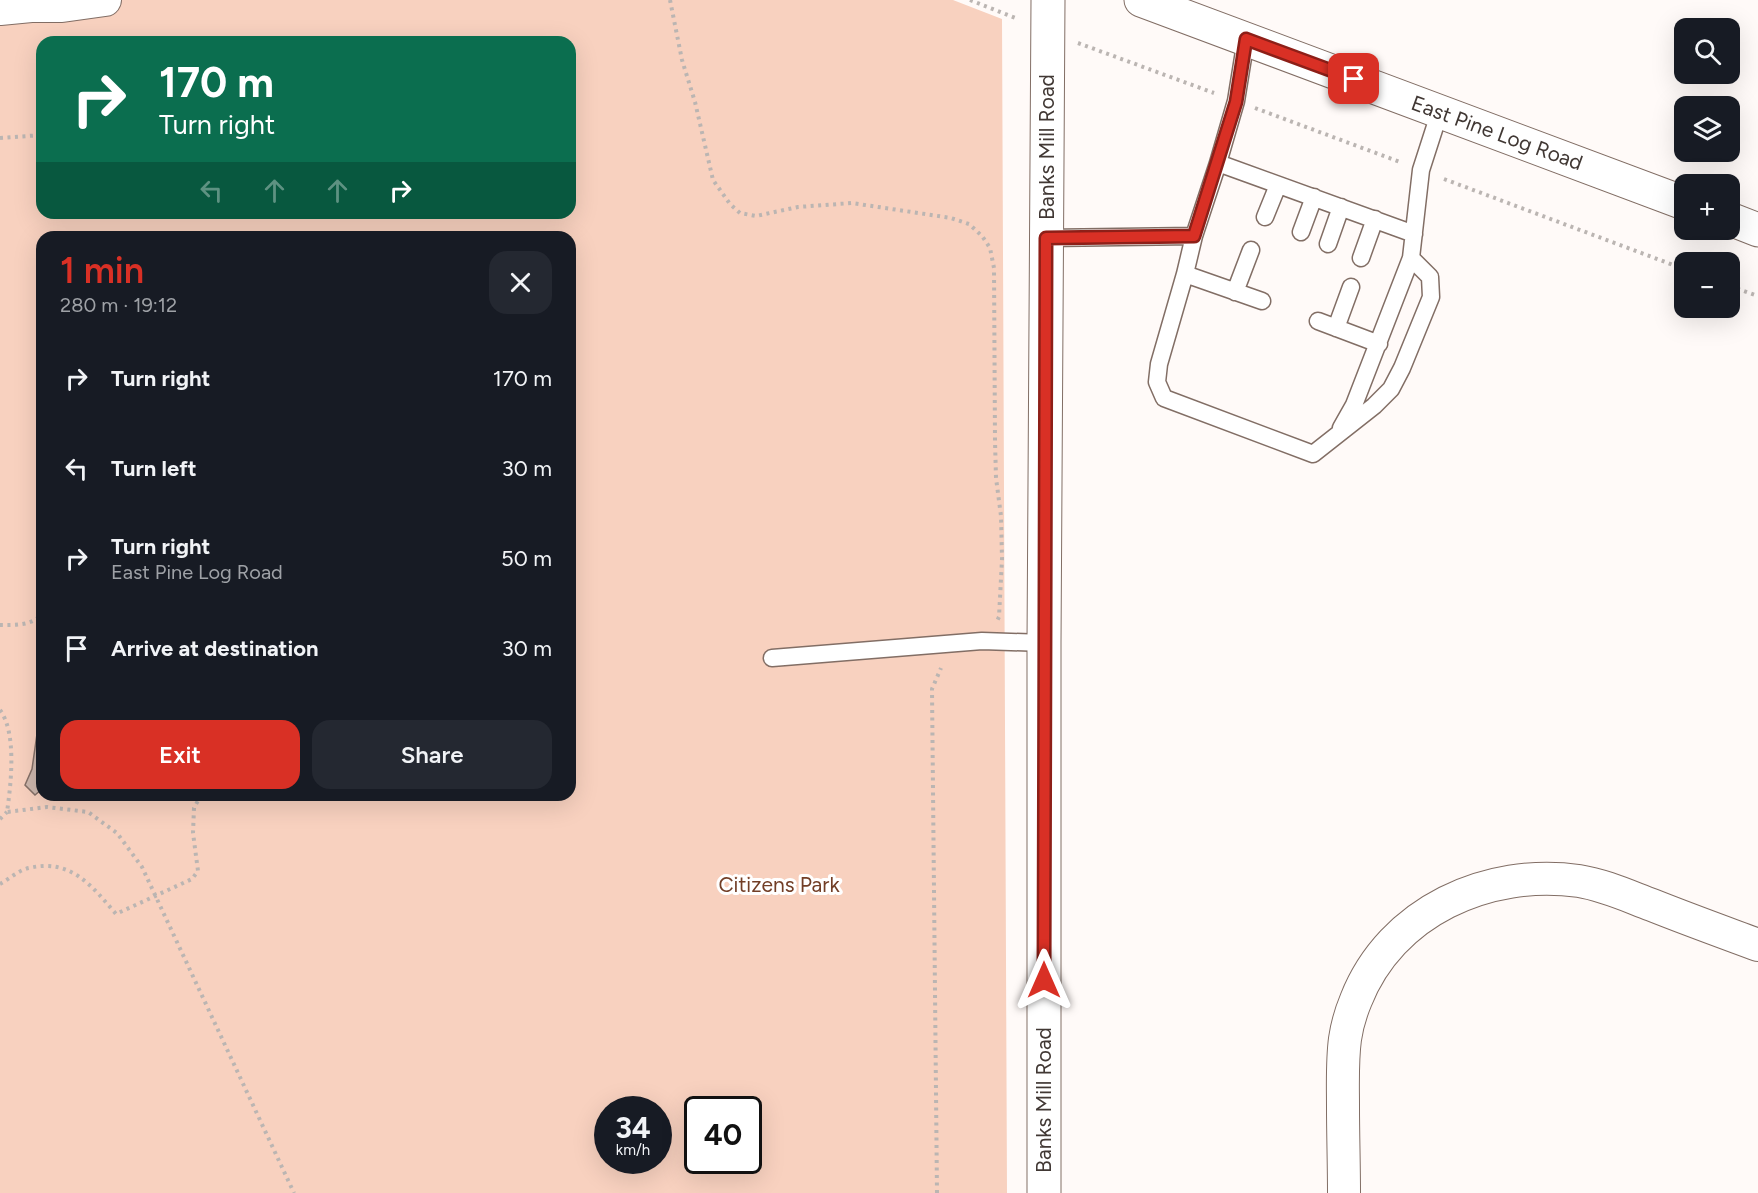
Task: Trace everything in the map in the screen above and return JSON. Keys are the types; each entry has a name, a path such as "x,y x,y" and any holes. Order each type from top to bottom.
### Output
{"street":[{"path":"0,9 62,6 105,0"},
{"name":"East Pine Log Road","path":"1141,0 1674,199"},
{"name":"Banks Mill Road","path":"1044,1193 1044,643 1048,16"},
{"path":"1740,223 1758,230"},
{"path":"1344,1193 1342,1069 1345,1037 1351,1012 1365,980 1390,944 1430,910 1472,890 1498,883 1553,878 1581,881 1607,888 1758,945"}],"lane":[{"path":"1246,39 1236,102 1194,236 1159,364 1157,382 1164,398 1313,454 1374,406 1391,388 1402,368 1431,297 1430,277 1411,258"},
{"path":"1336,437 1354,405 1411,258 1421,170 1440,111"},
{"path":"1218,163 1414,234"},
{"path":"1265,217 1278,185"},
{"path":"1301,232 1314,197"},
{"path":"1328,244 1341,207"},
{"path":"1361,258 1375,219"},
{"path":"1046,238 1194,236"},
{"path":"1235,292 1251,250"},
{"path":"1185,274 1262,301"},
{"path":"1336,328 1351,287"},
{"path":"1318,321 1378,344"},
{"path":"772,658 982,641 1044,643"}],"path":[{"path":"670,0 682,60 695,102 713,180 730,204 740,213 756,216 798,207 852,203 951,218 969,224 982,236 990,248 994,268 996,478 1002,559 999,617 992,632 982,641 960,648 944,662 932,689 937,1193"},
{"path":"970,0 1048,16 1236,102 1674,265"},
{"path":"0,138 36,135"},
{"path":"1740,290 1758,296"},
{"path":"0,625 19,626 36,620"},
{"path":"0,710 6,718 11,762 7,812 0,819"},
{"path":"0,884 28,868 54,866 74,872 94,888 116,914 192,879 198,871 193,833 194,808 198,801"},
{"path":"7,812 47,807 88,812 117,833 142,867 294,1193"}],"green space":[{"name":"Citizens Park","path":"0,0 953,0 1002,19 1007,1193 0,1193"}],"building":[{"path":"36,741 35,795 25,785 32,769"}],"route":[{"path":"1044,980 1046,238 1194,236 1236,102 1246,39 1354,79"}]}
